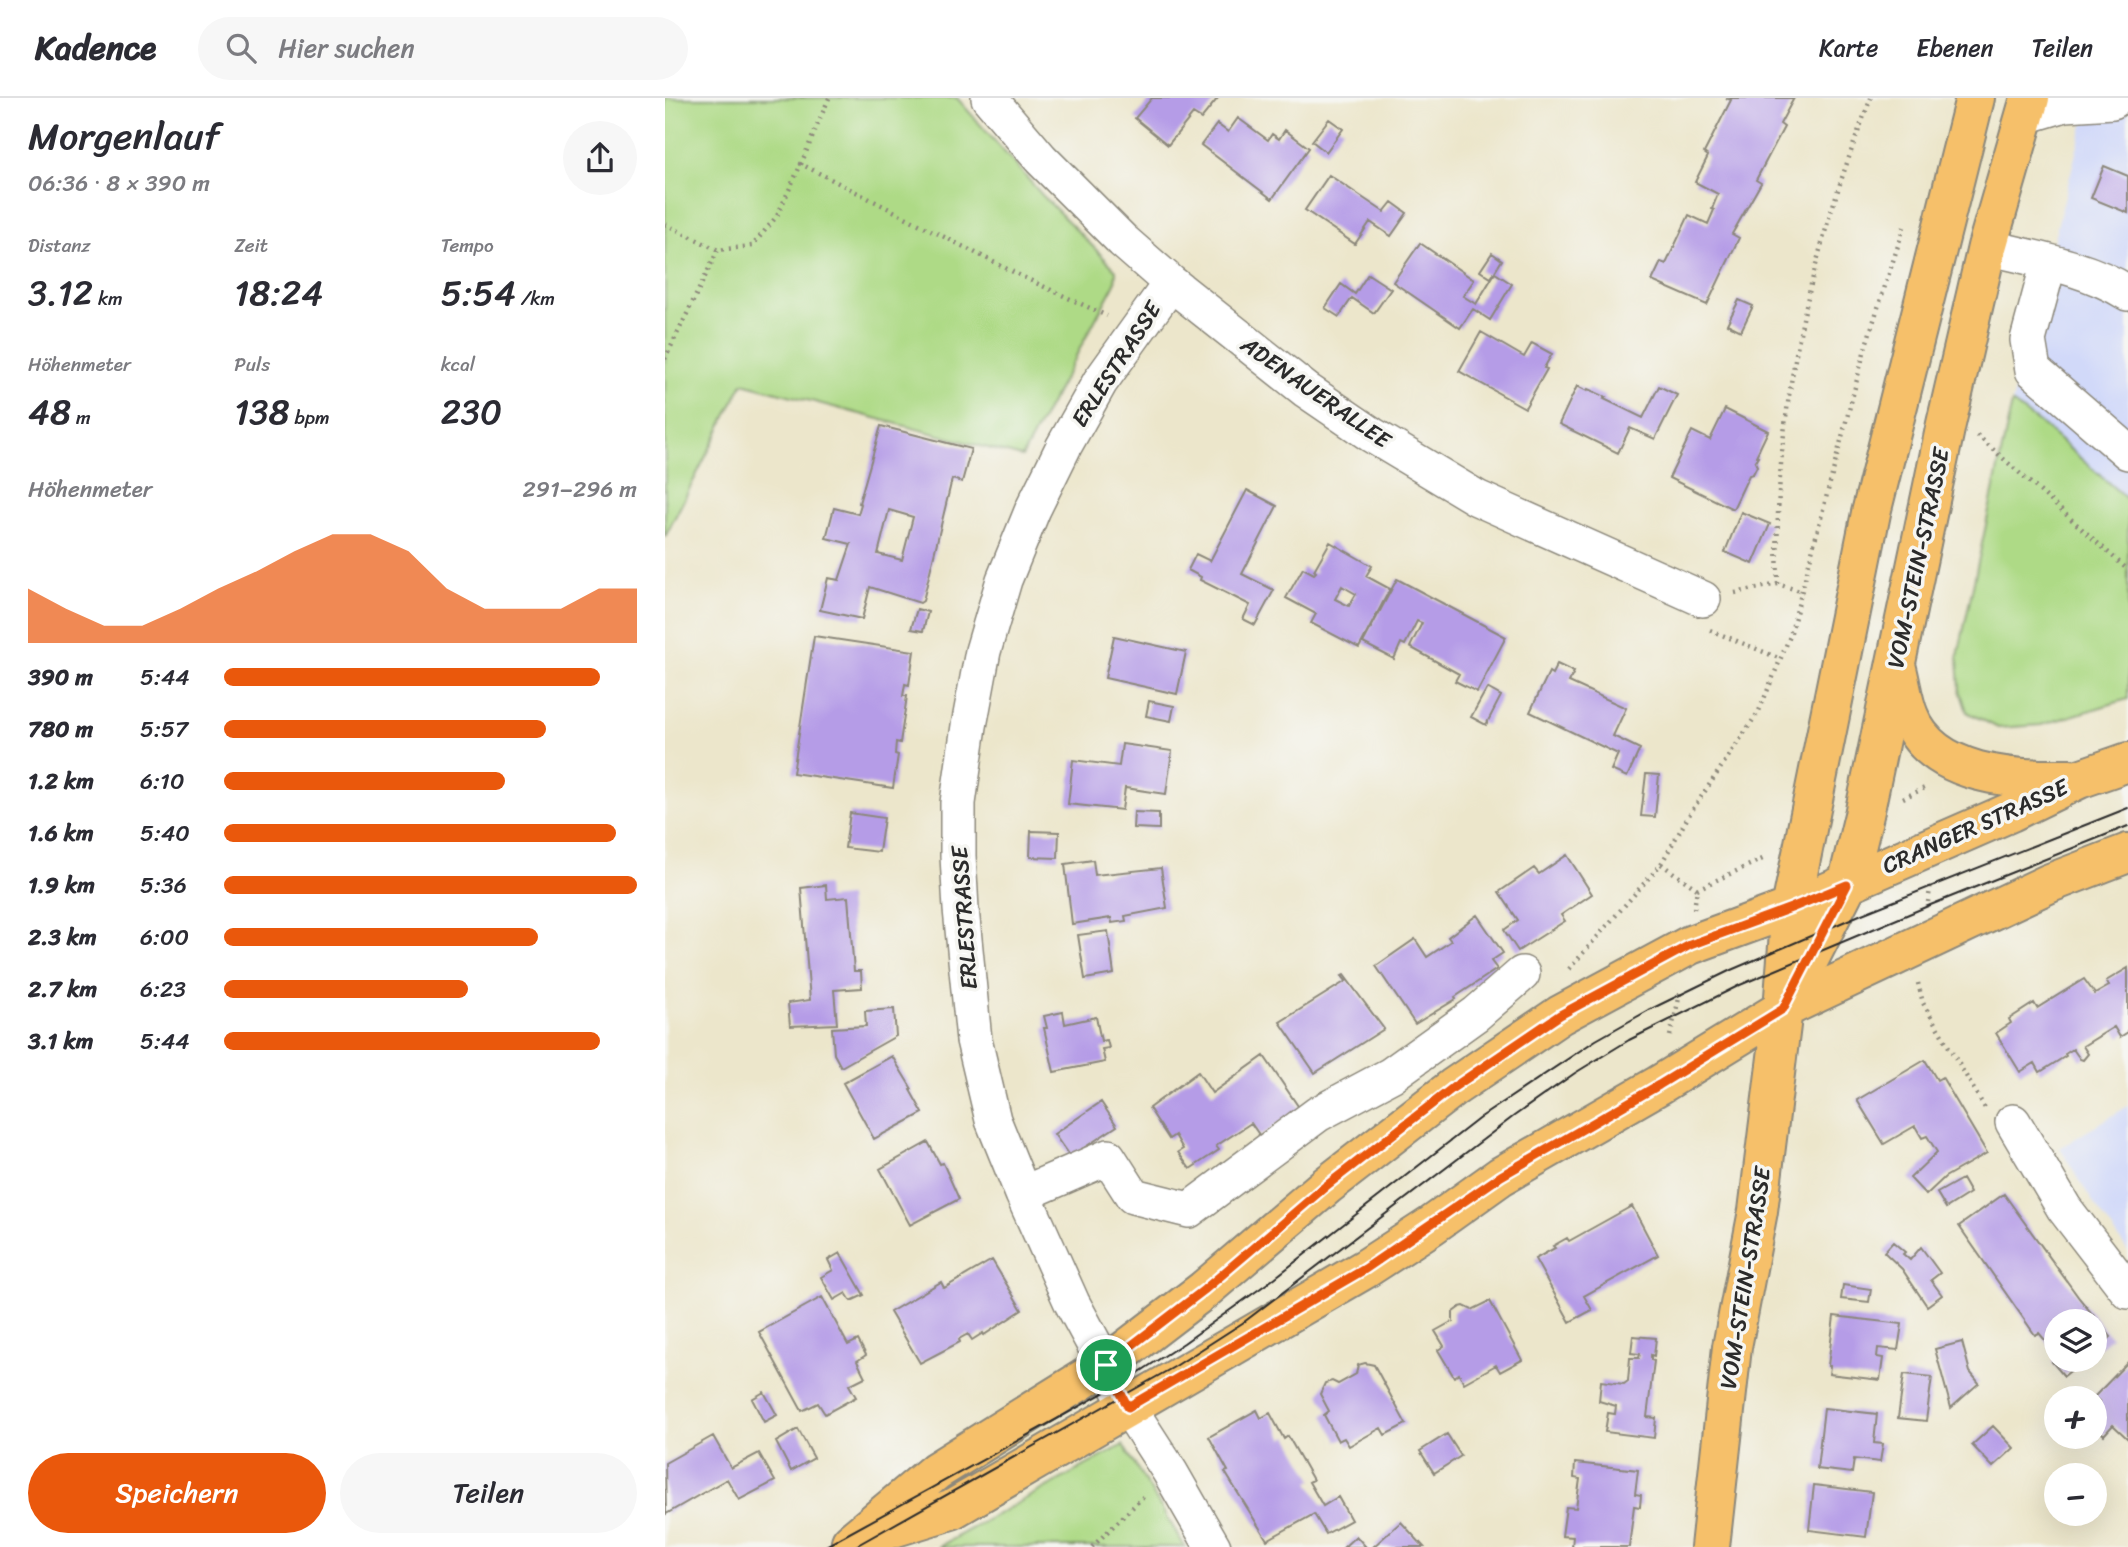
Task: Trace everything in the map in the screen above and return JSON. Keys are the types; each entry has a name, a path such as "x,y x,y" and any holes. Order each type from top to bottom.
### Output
{"main road":[{"name":"VOM-STEIN-STRASSE","path":"1710,1547 1732,1347 1758,1211 1783,1009 1791,908 1871,513 1975,98"},
{"name":"VOM-STEIN-STRASSE","path":"1783,1009 1847,885 1946,424 1987,247 2028,107"},
{"path":"1895,662 1909,718 1932,751 1957,764 1997,775 2028,780 2079,779"},
{"name":"CRANGER STRASSE","path":"846,1545 936,1471 1106,1365 1204,1290 1326,1186 1454,1087 1560,1015 1690,945 1847,885 2079,779 2128,762"},
{"name":"CRANGER STRASSE","path":"846,1545 951,1510 1365,1269 1501,1176 1659,1085 1783,1009 2050,883 2128,853"}],"street":[{"name":"ADENAUERALLEE","path":"989,98 1041,159 1123,241 1171,283 1306,390 1372,435 1477,498 1703,599"},
{"path":"2028,107 2113,101 2114,98"},
{"path":"1987,247 2049,262 2108,281 2128,293"},
{"path":"2049,262 2028,340 2033,370 2128,452"},
{"name":"ERLESTRASSE","path":"1171,283 1100,382 1064,446 1033,509 1004,580 983,651 958,803 961,909 974,1040 993,1120 1023,1195 1072,1303 1128,1407 1170,1472 1213,1547"},
{"path":"1023,1195 1108,1157 1133,1196 1189,1210 1318,1114 1402,1067 1476,1014 1523,974"},
{"path":"2013,1122 2064,1208 2128,1292"}],"path":[{"path":"665,224 718,250 752,246 778,216 829,98"},
{"path":"1778,584 1776,528 1788,390 1816,260 1844,166 1871,98"},
{"path":"801,164 1021,276 1136,330"},
{"path":"1696,889 1661,864 1691,811 1759,711 1790,636 1866,345 1908,215"},
{"path":"665,359 718,250"},
{"path":"1973,431 2128,570"},
{"path":"1781,659 1710,631 1703,599 1778,584 1803,593"},
{"path":"1922,942 1917,978 1923,1003 1993,1121 2007,1112 2013,1122"},
{"path":"1092,1547 1170,1472"}],"shaded area":[{"path":"2090,98 2128,98 2128,500 2046,428 2012,403"},
{"path":"2128,1106 2128,1251 2094,1204 2060,1148"}],"green space":[{"path":"665,98 957,98 1042,195 1116,270 1115,283 1022,457 743,383 665,537"},
{"path":"2012,403 2046,428 2128,500 2128,699 2041,725 1998,728 1967,712 1960,690 1958,656"},
{"path":"1123,1445 1185,1547 938,1547"}],"building":[{"path":"1152,98 1218,98 1201,119 1193,114 1168,145 1135,118"},
{"path":"1726,98 1794,98 1780,124 1784,127 1756,180 1761,183 1732,234 1739,238 1707,305 1652,281 1661,262 1666,264 1689,215 1708,224 1714,210 1712,209 1718,194 1695,182 1708,156 1704,153 1731,100"},
{"path":"1238,118 1268,140 1272,134 1279,139 1285,130 1309,148 1272,199 1201,145 1217,124 1228,132"},
{"path":"1329,119 1343,129 1326,152 1312,141"},
{"path":"2104,166 2128,176 2128,213 2091,198"},
{"path":"1329,175 1384,212 1392,202 1407,213 1391,236 1370,222 1355,244 1305,210"},
{"path":"1420,243 1474,280 1463,296 1476,304 1495,273 1512,284 1490,320 1473,309 1460,328 1393,282"},
{"path":"1492,253 1502,260 1491,278 1480,271"},
{"path":"1368,274 1391,289 1374,313 1352,298 1339,317 1325,308 1341,284 1355,294"},
{"path":"1739,300 1753,306 1741,331 1727,324"},
{"path":"1481,332 1524,357 1532,343 1552,354 1544,368 1547,369 1525,408 1459,371"},
{"path":"1577,386 1606,397 1604,399 1643,418 1659,386 1677,395 1655,439 1630,428 1618,453 1559,424"},
{"path":"1725,409 1768,431 1756,456 1757,466 1753,474 1749,475 1733,509 1669,478 1692,431 1710,440"},
{"path":"881,426 971,449 962,482 952,479 923,601 920,603 870,587 862,619 820,610 828,578 839,580 851,544 826,538 834,508 858,514","holes":["889,510 913,517 902,560 878,554"]},
{"path":"1247,490 1277,506 1242,574 1274,590 1255,625 1243,619 1250,605 1200,580 1201,577 1188,570 1196,554 1210,561"},
{"path":"1741,512 1770,524 1753,564 1725,552"},
{"path":"1330,542 1372,566 1366,576 1390,589 1359,648 1311,623 1316,614 1286,598 1303,568 1314,574","holes":["1342,586 1356,594 1349,606 1335,599"]},
{"path":"1397,579 1506,637 1477,692 1455,681 1459,674 1410,647 1422,623 1417,621 1405,645 1401,643 1394,659 1363,643"},
{"path":"917,609 928,612 923,631 911,629"},
{"path":"814,636 914,651 909,685 905,684 903,696 907,696 900,743 896,742 895,754 898,755 893,788 793,773"},
{"path":"1114,636 1186,652 1177,694 1105,678"},
{"path":"1557,664 1574,672 1569,682 1626,708 1613,736 1640,749 1627,777 1611,770 1618,754 1530,712 1549,672 1552,674"},
{"path":"1487,688 1501,696 1486,725 1471,717"},
{"path":"1149,701 1174,706 1171,721 1146,716"},
{"path":"1122,744 1172,751 1166,794 1125,788 1122,810 1068,804 1073,760 1119,766"},
{"path":"1646,774 1659,775 1655,817 1641,816"},
{"path":"1134,812 1159,813 1159,829 1133,828"},
{"path":"850,813 884,818 879,852 845,848"},
{"path":"1031,831 1059,832 1058,858 1030,857"},
{"path":"1567,855 1592,894 1561,915 1565,921 1518,951 1504,930 1518,920 1499,892 1534,868 1539,874"},
{"path":"1093,860 1095,875 1161,868 1167,908 1125,916 1126,921 1112,923 1111,918 1072,924 1065,864"},
{"path":"826,885 827,899 848,897 854,971 861,971 862,988 834,990 837,1024 790,1026 788,1003 810,1000 801,888"},
{"path":"1477,915 1503,953 1491,961 1497,969 1415,1024 1376,966 1415,939 1427,957 1451,941 1448,937"},
{"path":"1108,931 1114,974 1085,979 1078,935"},
{"path":"2128,968 2128,1032 2120,1037 2114,1027 2083,1046 2088,1054 2083,1060 2073,1049 2040,1072 2035,1063 2020,1072 1996,1033 2011,1023 2009,1019 2034,1003 2037,1008 2084,979 2095,994 2109,986 2106,981"},
{"path":"1344,975 1384,1029 1315,1073 1280,1022 1346,981 1342,976"},
{"path":"894,1009 896,1036 841,1067 834,1054 832,1028 866,1026 865,1011"},
{"path":"1063,1012 1065,1024 1096,1017 1101,1041 1107,1040 1109,1048 1102,1049 1105,1062 1054,1072 1044,1028 1047,1028 1044,1016"},
{"path":"892,1056 923,1113 874,1139 843,1083"},
{"path":"1264,1056 1300,1109 1260,1136 1251,1123 1216,1146 1219,1150 1190,1169 1178,1152 1183,1149 1175,1135 1169,1139 1149,1108 1198,1072 1212,1093"},
{"path":"1925,1060 1937,1080 1942,1077 1987,1153 1945,1177 1926,1195 1910,1178 1937,1152 1927,1136 1922,1138 1915,1126 1884,1144 1857,1100"},
{"path":"1101,1102 1117,1126 1070,1157 1054,1134"},
{"path":"928,1142 940,1164 943,1163 959,1199 910,1225 880,1169"},
{"path":"1962,1179 1970,1193 1946,1208 1937,1193"},
{"path":"2004,1194 2088,1309 2044,1309 2044,1339 2039,1333 2035,1335 1959,1226"},
{"path":"1632,1206 1658,1255 1584,1296 1592,1310 1570,1322 1535,1259 1567,1238 1569,1241"},
{"path":"1893,1242 1910,1260 1921,1247 1940,1273 1931,1280 1942,1295 1927,1306 1902,1269 1884,1252"},
{"path":"840,1253 864,1295 851,1301 846,1293 834,1300 821,1277 833,1270 828,1260"},
{"path":"992,1260 1022,1310 984,1335 983,1333 972,1340 968,1334 959,1339 960,1342 920,1363 890,1312 941,1282 944,1288"},
{"path":"1843,1285 1871,1289 1869,1302 1841,1299"},
{"path":"822,1297 848,1345 858,1340 866,1355 857,1361 865,1377 849,1385 856,1397 825,1414 818,1403 802,1411 759,1332"},
{"path":"1490,1301 1522,1360 1500,1372 1496,1365 1464,1383 1459,1374 1454,1377 1438,1350 1444,1346 1435,1331 1453,1321 1453,1312 1460,1307 1472,1310"},
{"path":"1834,1316 1902,1324 1898,1350 1878,1348 1877,1357 1883,1358 1880,1380 1829,1374"},
{"path":"1633,1336 1656,1338 1654,1356 1651,1355 1651,1360 1654,1361 1647,1417 1656,1418 1654,1438 1605,1432 1608,1413 1615,1414 1616,1406 1599,1401 1601,1381 1624,1384 1628,1381 1630,1358 1639,1358 1640,1354 1631,1353"},
{"path":"1962,1342 1970,1372 1979,1383 1951,1408 1935,1349"},
{"path":"2128,1362 2128,1439 2113,1425 2107,1432 2107,1386 2105,1386"},
{"path":"1358,1365 1374,1365 1406,1424 1385,1435 1381,1428 1349,1446 1344,1438 1338,1441 1324,1415 1329,1411 1320,1394 1325,1383 1332,1381 1338,1384 1356,1374"},
{"path":"1904,1374 1932,1377 1926,1421 1898,1418"},
{"path":"764,1392 777,1415 764,1422 752,1399"},
{"path":"1824,1408 1877,1414 1874,1443 1883,1444 1880,1462 1854,1459 1852,1473 1817,1469"},
{"path":"1257,1410 1261,1418 1270,1413 1284,1439 1288,1436 1313,1480 1309,1482 1323,1506 1338,1497 1351,1520 1326,1534 1314,1514 1267,1540 1225,1472 1228,1471 1209,1437"},
{"path":"1993,1426 2014,1448 1993,1467 1972,1445"},
{"path":"798,1429 814,1458 791,1471 776,1442"},
{"path":"1447,1434 1461,1456 1434,1473 1420,1451"},
{"path":"713,1436 731,1468 759,1453 775,1481 739,1500 727,1479 666,1514 665,1463"},
{"path":"1575,1463 1638,1470 1635,1494 1641,1495 1640,1507 1634,1506 1629,1547 1572,1547 1573,1537 1562,1536 1566,1507 1576,1508 1580,1479 1574,1478"},
{"path":"1814,1485 1872,1492 1866,1537 1809,1530"},
{"path":"1401,1522 1424,1547 1373,1547"},
{"path":"1356,1536 1366,1547 1344,1547"}],"tram line":[{"path":"824,1547 1135,1375 1184,1343 1272,1280 1481,1117 1596,1040 1649,1010 1731,970 1862,914 2128,808"},
{"path":"854,1547 1174,1367 1244,1322 1514,1116 1575,1073 1629,1040 1740,985 2128,826"}],"route":[{"path":"1847,885 1783,1009 1659,1085 1501,1176 1365,1269 1128,1407 1106,1365 1204,1290 1326,1186 1454,1087 1560,1015 1690,945 1847,885"}]}
